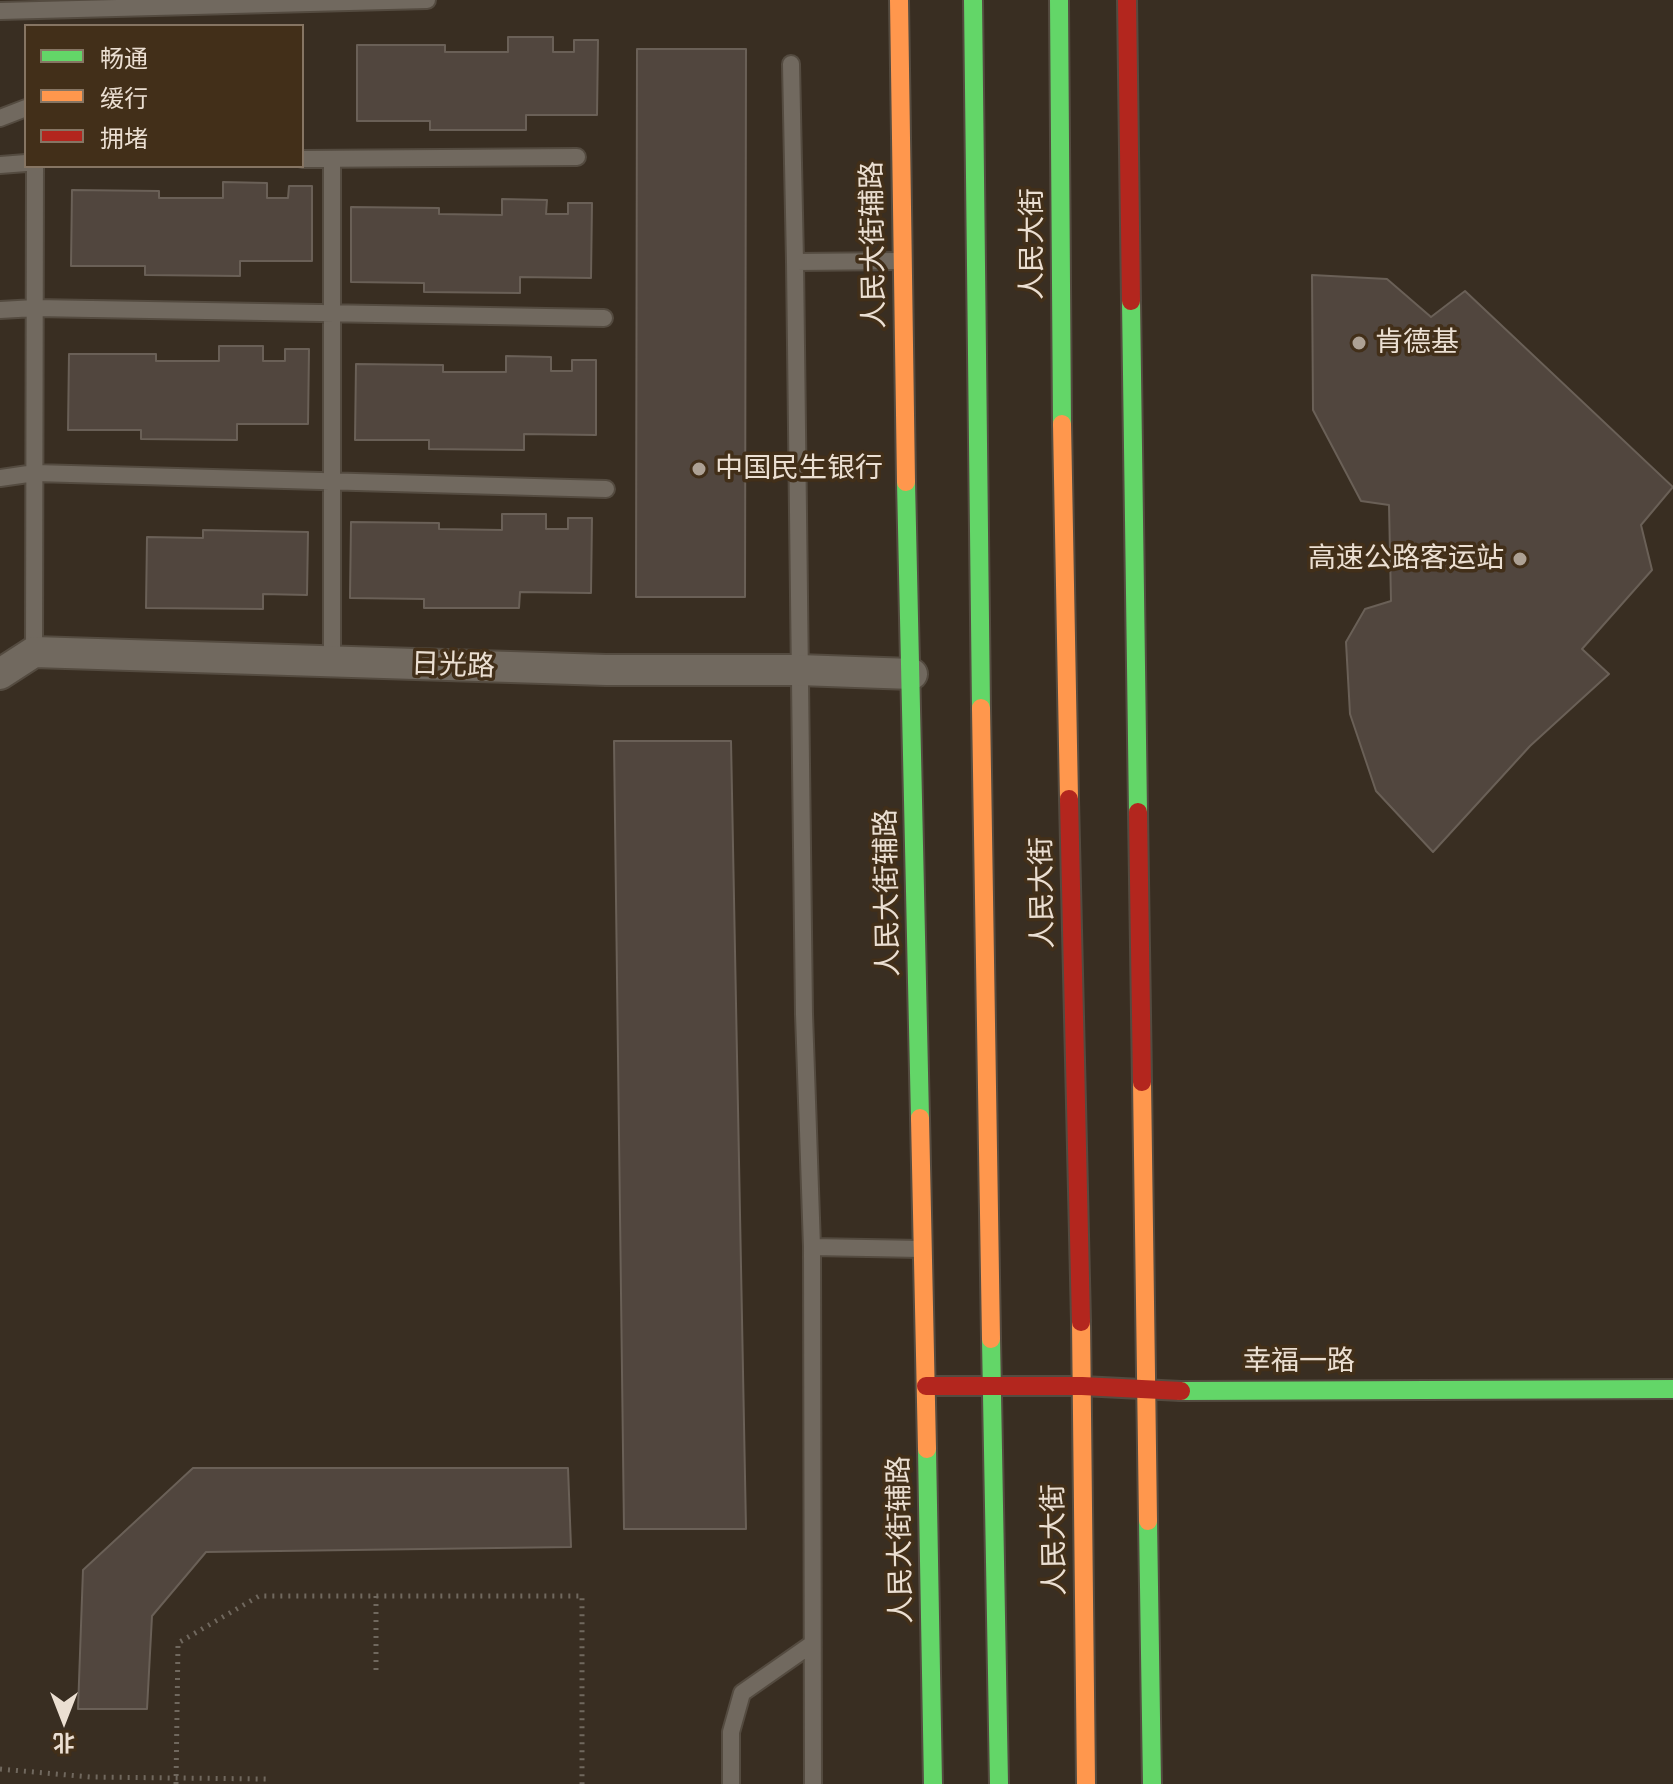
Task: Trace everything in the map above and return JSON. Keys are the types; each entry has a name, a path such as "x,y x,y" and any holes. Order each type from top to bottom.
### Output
{"main road":[{"name":"人民大街辅路","path":"899,0 933,1784"},
{"name":"人民大街","path":"973,0 982,809 999,1784"},
{"name":"人民大街","path":"1059,0 1062,484 1082,1386 1086,1784"},
{"path":"1127,0 1152,1784"},
{"name":"幸福一路","path":"926,1386 1082,1386 1148,1391 1673,1389"}],"street":[{"name":"日光路","path":"34,652 606,670 799,670 912,674"},
{"path":"0,674 34,652"}],"lane":[{"path":"0,11 427,0"},
{"path":"791,64 804,1014 812,1247 813,1784"},
{"path":"0,118 24,109"},
{"path":"304,159 577,157"},
{"path":"332,159 332,662"},
{"path":"0,165 24,163"},
{"path":"34,652 35,168"},
{"path":"795,262 902,261"},
{"path":"0,310 35,308 604,318"},
{"path":"0,478 35,473 606,489"},
{"path":"812,1247 923,1249"},
{"path":"731,1784 731,1732 742,1693 812,1644"}],"path":[{"path":"176,1781 178,1643 259,1596 582,1596 582,1784"},
{"path":"376,1596 376,1673"},
{"path":"0,1769 176,1781 266,1779"}],"building":[{"path":"508,37 553,37 553,52 574,52 574,40 598,40 597,115 526,115 526,130 430,130 430,121 357,121 357,45 445,45 445,52 508,52"},
{"path":"637,49 746,49 745,597 636,597"},
{"path":"223,182 267,183 267,198 288,198 289,186 312,186 312,261 240,261 240,276 145,275 145,266 71,266 72,190 159,191 159,198 223,198"},
{"path":"502,199 547,200 546,214 568,214 568,203 592,203 591,278 520,277 520,293 424,292 424,283 351,282 351,207 439,208 439,214 502,215"},
{"name":"高速公路客运站","path":"1312,275 1387,279 1431,317 1465,291 1673,487 1641,525 1652,570 1582,649 1609,674 1530,746 1433,852 1376,791 1350,714 1346,642 1365,609 1391,601 1389,505 1361,501 1313,410"},
{"path":"219,346 263,346 263,361 285,361 285,349 309,349 308,424 237,424 237,440 141,439 141,430 68,430 69,354 156,354 156,361 219,361"},
{"path":"506,356 551,357 551,371 572,371 572,360 596,360 596,435 524,434 524,450 429,449 429,440 355,440 356,364 443,365 443,372 506,372"},
{"path":"502,514 546,514 546,529 568,529 568,518 592,518 591,593 520,592 519,608 424,608 424,599 350,598 351,522 439,523 439,529 502,530"},
{"path":"203,530 308,532 307,595 263,594 263,609 146,608 147,537 203,538"},
{"path":"614,741 731,741 746,1529 624,1529"},
{"path":"193,1468 568,1468 571,1547 206,1552 152,1616 147,1709 78,1709 83,1570"}],"traffic: fast":[{"path":"973,0 981,708"},
{"path":"1059,0 1062,424"},
{"path":"1131,301 1138,812"},
{"path":"906,482 920,1118"},
{"path":"991,1339 999,1784"},
{"path":"1181,1391 1673,1389"},
{"path":"927,1449 933,1784"},
{"path":"1148,1521 1152,1784"}],"traffic: slow":[{"path":"899,0 906,482"},
{"path":"1062,424 1069,799"},
{"path":"981,708 991,1339"},
{"path":"1142,1082 1148,1521"},
{"path":"920,1118 927,1449"},
{"path":"1081,1322 1086,1784"}],"traffic: jam":[{"path":"1127,0 1131,301"},
{"path":"1069,799 1081,1322"},
{"path":"1138,812 1142,1082"},
{"path":"926,1386 1082,1386 1181,1391"}],"place":[{"name":"肯德基","path":"1359,343"},
{"name":"中国民生银行","path":"699,469"},
{"name":"高速公路客运站","path":"1520,559"}]}
